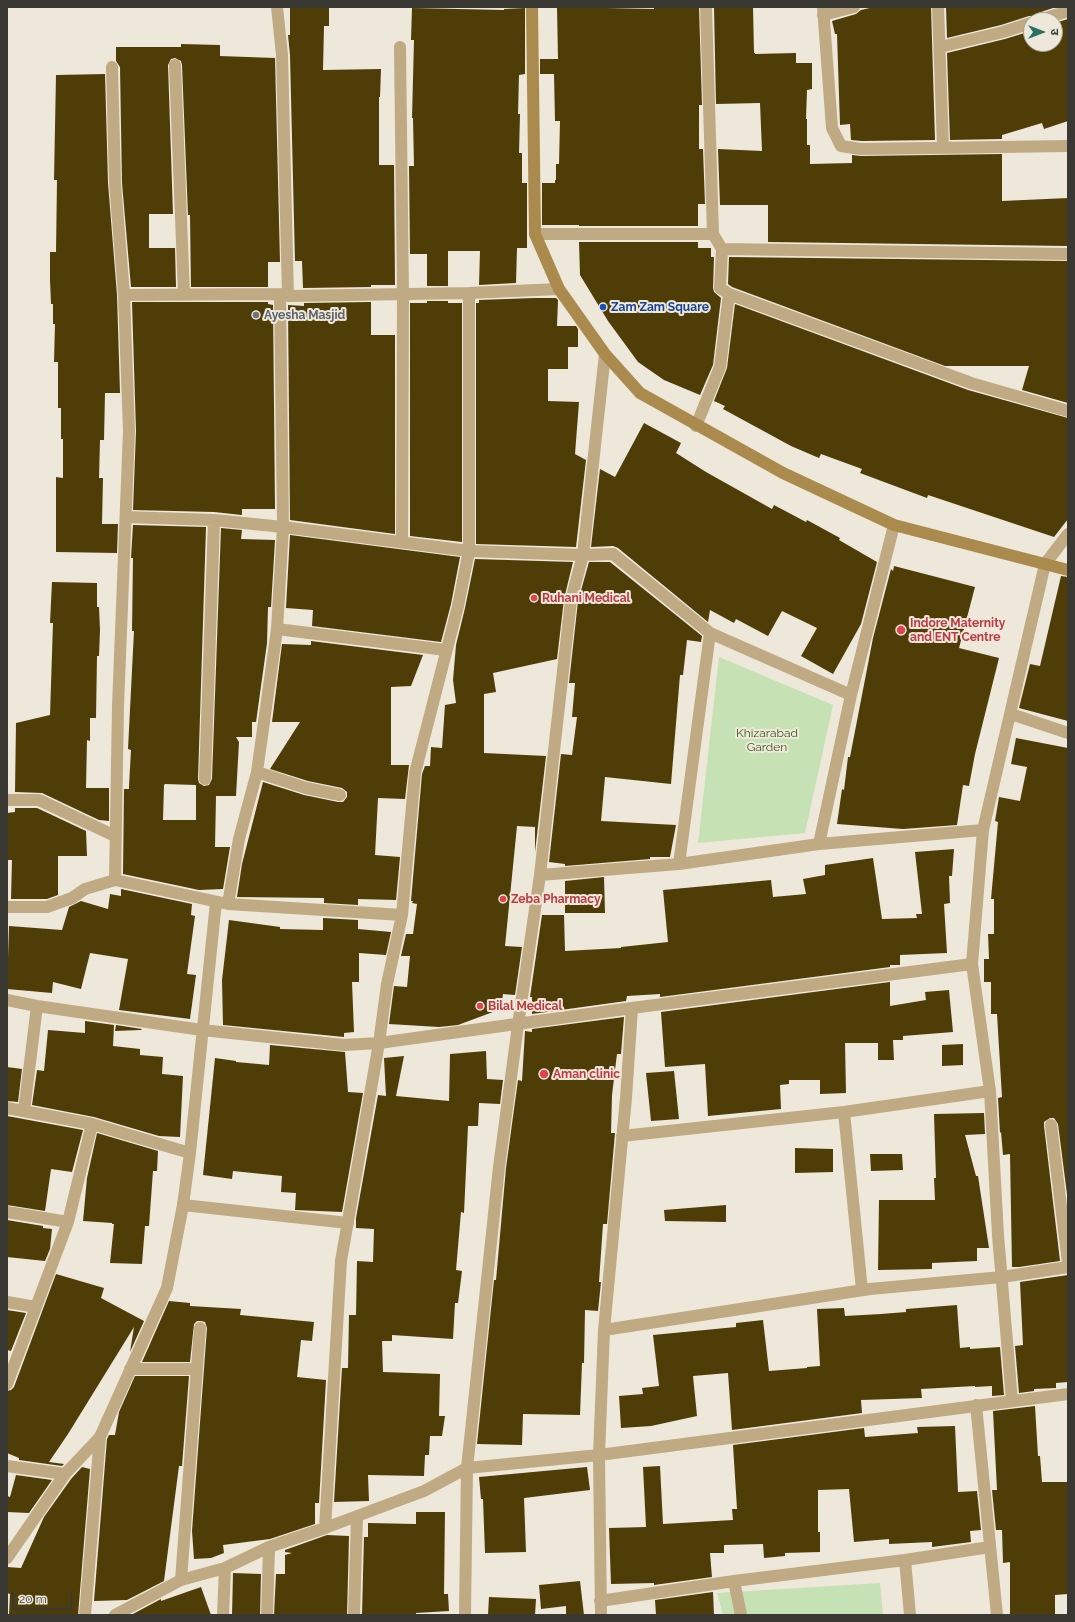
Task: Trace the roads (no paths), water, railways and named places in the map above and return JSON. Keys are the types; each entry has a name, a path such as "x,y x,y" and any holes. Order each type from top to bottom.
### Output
{"main road":[{"path":"532,7 535,234 559,289 604,354 640,393 696,426 783,473 894,525 1068,570"}],"street":[{"path":"85,1615 100,1437 167,1288 183,1206 190,1153 202,1030 222,903 257,772 277,629 283,527 284,295 282,56 277,7"},
{"path":"706,7 712,234 722,249 720,288 729,294 971,383 1068,411"},
{"path":"854,7 823,11 832,128 841,146 862,149 1068,146"},
{"path":"938,7 943,147"},
{"path":"940,46 1003,32 1023,26"},
{"path":"400,47 403,294 402,542"},
{"path":"175,65 184,294"},
{"path":"112,67 115,183 124,295 129,431 118,706 115,880"},
{"path":"535,234 712,234"},
{"path":"722,249 1068,254"},
{"path":"124,295 403,294 559,289"},
{"path":"325,1528 341,1261 379,1043 387,984 402,915 415,773 458,606 469,551 469,293"},
{"path":"696,426 720,367 729,294"},
{"path":"465,1615 467,1468 499,1166 540,875 570,600 583,555 604,354"},
{"path":"126,517 214,520 283,527 469,551 583,555 612,554 710,633 851,695"},
{"path":"205,780 214,520"},
{"path":"819,844 851,695 894,525"},
{"path":"1012,1401 990,1091 972,964 983,830 1045,564 1068,534"},
{"path":"277,629 446,650"},
{"path":"679,864 710,633"},
{"path":"1011,714 1068,733"},
{"path":"257,772 306,788 340,795"},
{"path":"7,800 39,800 115,836"},
{"path":"540,875 679,864 819,844 983,830"},
{"path":"7,907 47,906 72,898 85,889 115,880 222,903 402,915"},
{"path":"7,1000 37,1006 202,1030 344,1045 379,1043 518,1025 632,1008 972,964"},
{"path":"24,1111 37,1006"},
{"path":"601,1615 599,1455 604,1330 632,1008"},
{"path":"622,1136 844,1112 990,1091"},
{"path":"7,1108 92,1124 190,1153"},
{"path":"844,1112 862,1290"},
{"path":"7,1384 68,1222 92,1124"},
{"path":"1051,1125 1068,1263"},
{"path":"183,1206 348,1223"},
{"path":"7,1212 68,1222"},
{"path":"604,1330 862,1290 1002,1277 1068,1267"},
{"path":"7,1302 36,1307"},
{"path":"181,1580 200,1328"},
{"path":"130,1369 197,1369"},
{"path":"115,1615 181,1580 225,1568 269,1547 424,1491 467,1468 599,1455 1068,1394"},
{"path":"976,1406 997,1615"},
{"path":"9,1552 65,1474 100,1437"},
{"path":"7,1466 65,1474"},
{"path":"354,1615 357,1516"},
{"path":"268,1615 269,1547"},
{"path":"600,1602 734,1581 905,1560 990,1547"},
{"path":"905,1560 910,1615"},
{"path":"223,1615 225,1568"},
{"path":"734,1581 740,1615"}],"place":[{"name":"Zam Zam Square","path":"603,307"},
{"name":"Ayesha Masjid","path":"256,315"},
{"name":"Ruhani Medical","path":"534,598"},
{"name":"Indore Maternity and ENT Centre","path":"901,630"},
{"name":"Zeba Pharmacy","path":"503,899"},
{"name":"Bilal Medical","path":"480,1006"},
{"name":"Aman clinic","path":"544,1074"}],"park label":[{"name":"Khizarabad Garden","path":"767,740"}]}
